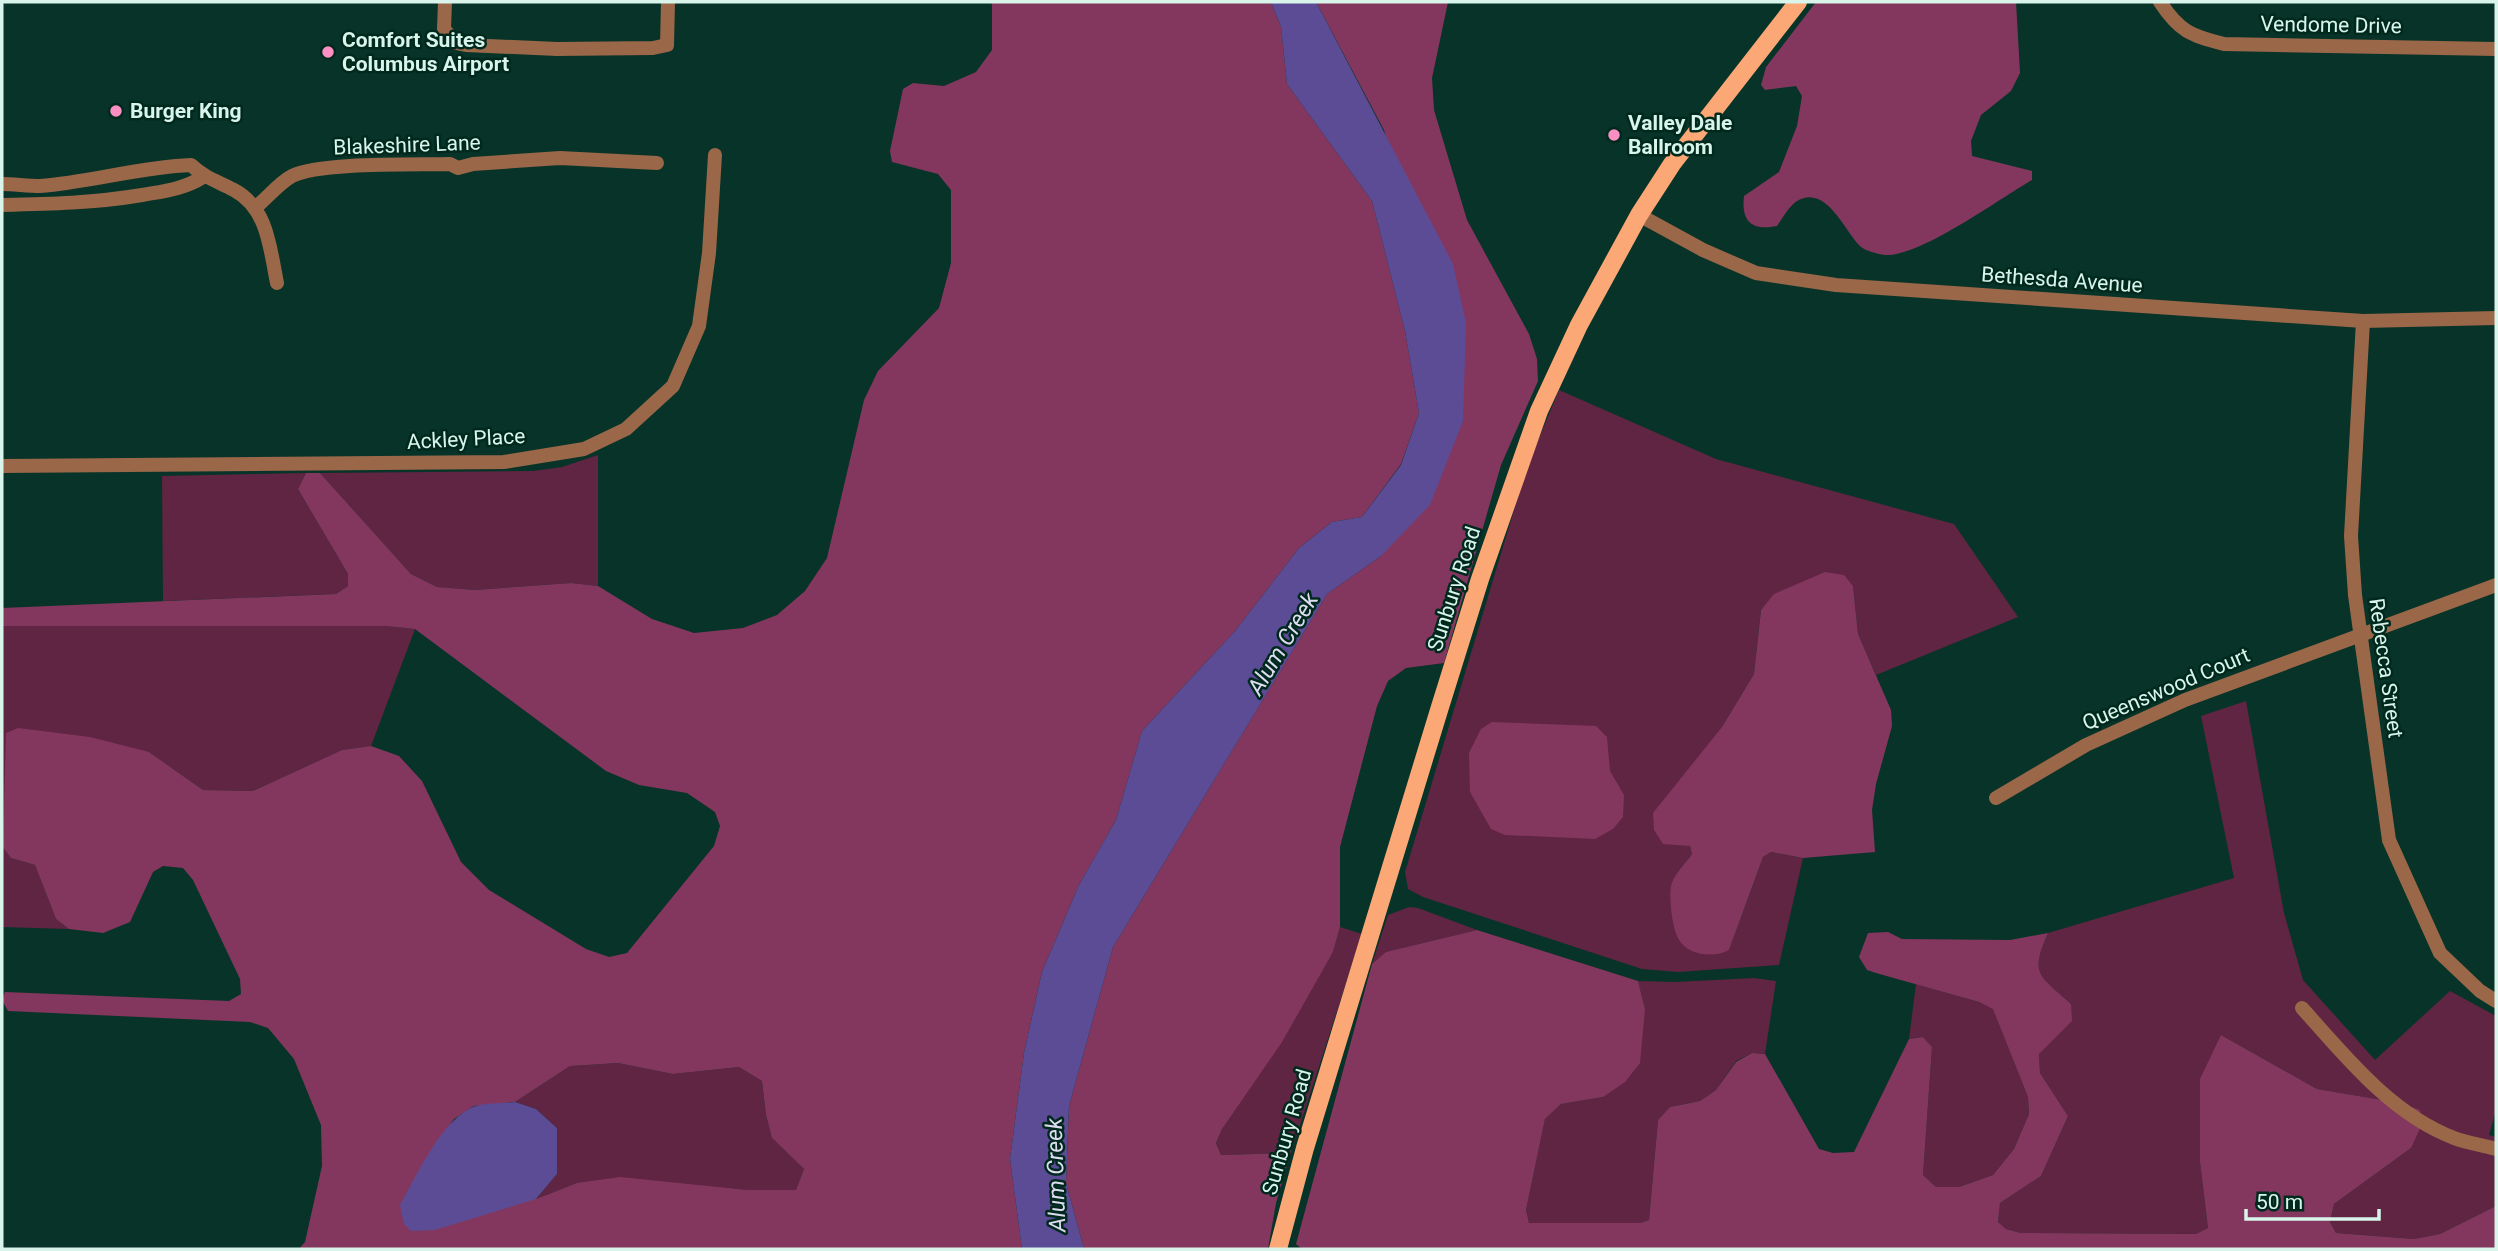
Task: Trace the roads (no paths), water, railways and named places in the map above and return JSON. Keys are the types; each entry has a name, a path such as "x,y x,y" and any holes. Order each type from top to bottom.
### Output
{"main road":[{"name":"Sunbury Road","path":"1279,1249 1304,1148 1480,579 1539,411 1579,326 1639,215 1672,164 1798,2"}],"street":[{"path":"446,2 444,29 456,43 466,46 557,49 653,48 667,45 668,2"},
{"name":"Vendome Drive","path":"2160,2 2172,20 2195,37 2224,44 2496,49"},
{"name":"Ackley Place","path":"2,466 504,462 584,449 626,429 673,386 699,326 709,253 715,155"},
{"name":"Blakeshire Lane","path":"255,208 290,177 337,168 450,164 458,169 473,164 560,158 657,163"},
{"path":"2,184 37,186 111,177 144,168 191,165 203,177 236,191 255,208 265,227 277,283"},
{"path":"2,205 76,204 188,187 203,177"},
{"name":"Bethesda Avenue","path":"1639,215 1703,250 1756,273 1836,285 2362,321 2496,318"},
{"name":"Rebecca Street","path":"2362,321 2351,536 2355,595 2389,840 2440,953 2480,991 2496,1001"},
{"name":"Queenswood Court","path":"1996,799 2086,745 2173,705 2496,585"},
{"path":"2301,1008 2359,1072 2412,1115 2453,1137 2496,1149"}],"water":[{"name":"Alum Creek","path":"1271,2 1316,2 1453,264 1466,323 1463,421 1430,505 1381,556 1327,594 1113,947 1069,1106 1066,1183 1084,1249 1022,1249 1010,1159 1024,1053 1042,972 1079,885 1116,820 1142,731 1236,630 1299,548 1332,522 1362,517 1401,465 1419,413 1405,331 1372,201 1287,84 1281,27"},
{"path":"515,1102 536,1109 557,1128 557,1174 536,1199 435,1230 411,1231 404,1224 400,1205 439,1137 460,1115 471,1108"}],"place":[{"name":"Comfort Suites Columbus Airport","path":"328,52"},
{"name":"Burger King","path":"116,111"},
{"name":"Valley Dale Ballroom","path":"1614,135"}]}
